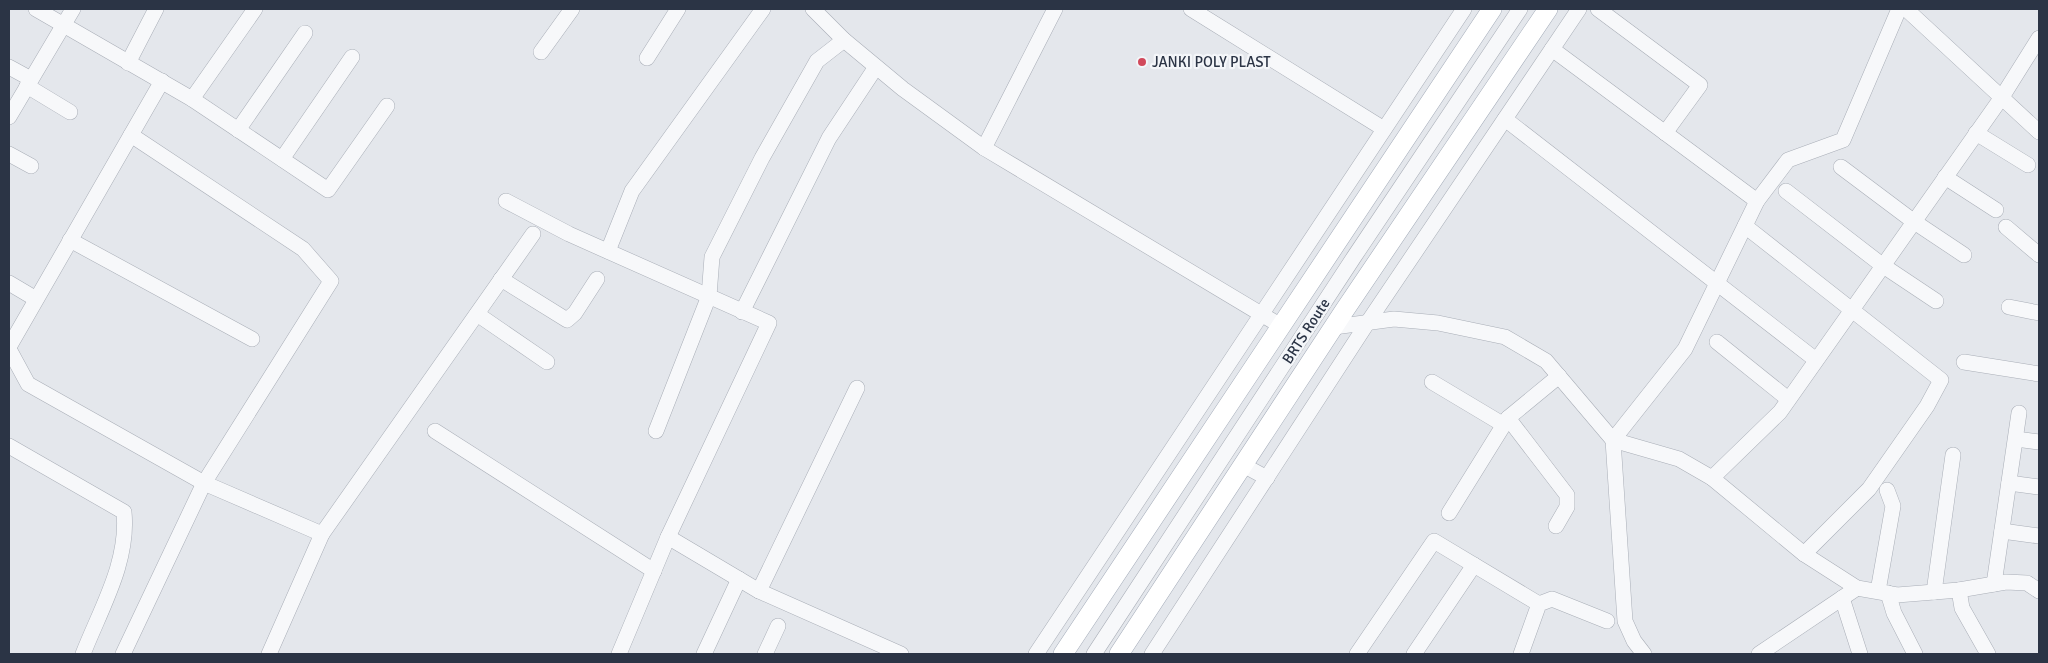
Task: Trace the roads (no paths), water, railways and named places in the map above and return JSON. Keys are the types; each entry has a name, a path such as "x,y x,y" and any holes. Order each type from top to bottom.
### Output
{"main road":[{"path":"1063,654 1492,9"},
{"path":"1119,654 1334,327 1548,9"}],"street":[{"path":"36,9 192,99 328,190 387,106"},
{"path":"9,117 62,24 73,9"},
{"path":"128,63 156,9"},
{"path":"192,99 255,9"},
{"path":"541,52 572,9"},
{"path":"647,58 678,9"},
{"path":"608,251 632,191 763,9"},
{"path":"813,9 844,40 876,67 984,148 1281,326"},
{"path":"984,148 1055,9"},
{"path":"1190,9 1384,129"},
{"path":"1036,654 1464,9"},
{"name":"BRTS Route","path":"1094,654 1224,458 1354,256 1520,9"},
{"path":"1152,654 1368,322 1580,9"},
{"path":"1598,9 1700,85 1665,133"},
{"path":"1644,654 1634,641 1625,621 1613,440 1685,349 1757,201 1788,160 1843,140 1899,9"},
{"path":"1906,9 2039,132"},
{"path":"238,130 305,33"},
{"path":"1712,478 1780,412 2002,97 2039,38"},
{"path":"656,431 709,296 712,257 762,158 817,61 844,40"},
{"path":"1552,50 1757,201"},
{"path":"282,159 352,57"},
{"path":"9,67 70,112"},
{"path":"742,312 829,138 876,67"},
{"path":"162,81 10,341 28,384 204,483 322,534"},
{"path":"1505,119 1816,360"},
{"path":"1976,133 2028,165"},
{"path":"123,654 204,483 331,281 302,249 131,135"},
{"path":"9,154 31,166"},
{"path":"1841,167 1913,221 1964,255"},
{"path":"1945,177 1996,210"},
{"path":"1786,191 1882,265 1936,301"},
{"path":"506,201 608,251 768,323 668,537 619,654"},
{"path":"1405,221 1426,236"},
{"path":"1745,226 1852,308 1941,380 1927,406 1870,489 1804,554"},
{"path":"2006,227 2039,255"},
{"path":"269,654 322,534 533,234"},
{"path":"70,240 252,339"},
{"path":"502,279 567,320 575,313 597,279"},
{"path":"9,282 36,299"},
{"path":"2009,308 2039,313"},
{"path":"476,314 547,362"},
{"path":"1334,327 1394,319 1438,323 1505,337 1546,361 1613,440 1679,459 1712,478 1804,554 1857,588 1883,592 1934,592 1994,584 2028,583 2039,592"},
{"path":"1717,342 1788,399"},
{"path":"1964,362 2039,374"},
{"path":"1449,514 1506,421 1559,376"},
{"path":"1432,382 1506,421 1567,495 1567,507 1556,526"},
{"path":"759,591 857,388"},
{"path":"1994,584 2020,413"},
{"path":"435,430 654,572"},
{"path":"2016,439 2039,442"},
{"path":"9,446 124,512 125,528 122,559 83,654"},
{"path":"1934,592 1953,455"},
{"path":"1243,465 1267,478"},
{"path":"2009,483 2039,487"},
{"path":"1887,490 1893,506 1883,592 1915,654"},
{"path":"2002,531 2039,536"},
{"path":"668,537 759,591 901,654"},
{"path":"1357,654 1434,541 1539,604"},
{"path":"1414,654 1474,565"},
{"path":"704,654 739,579"},
{"path":"1759,654 1857,588"},
{"path":"1959,590 1962,608 1988,654"},
{"path":"1842,598 1860,654"},
{"path":"1539,604 1552,599 1607,621"},
{"path":"1524,653 1539,604"},
{"path":"765,654 778,626"}],"place":[{"name":"JANKI POLY PLAST","path":"1142,62"}]}
